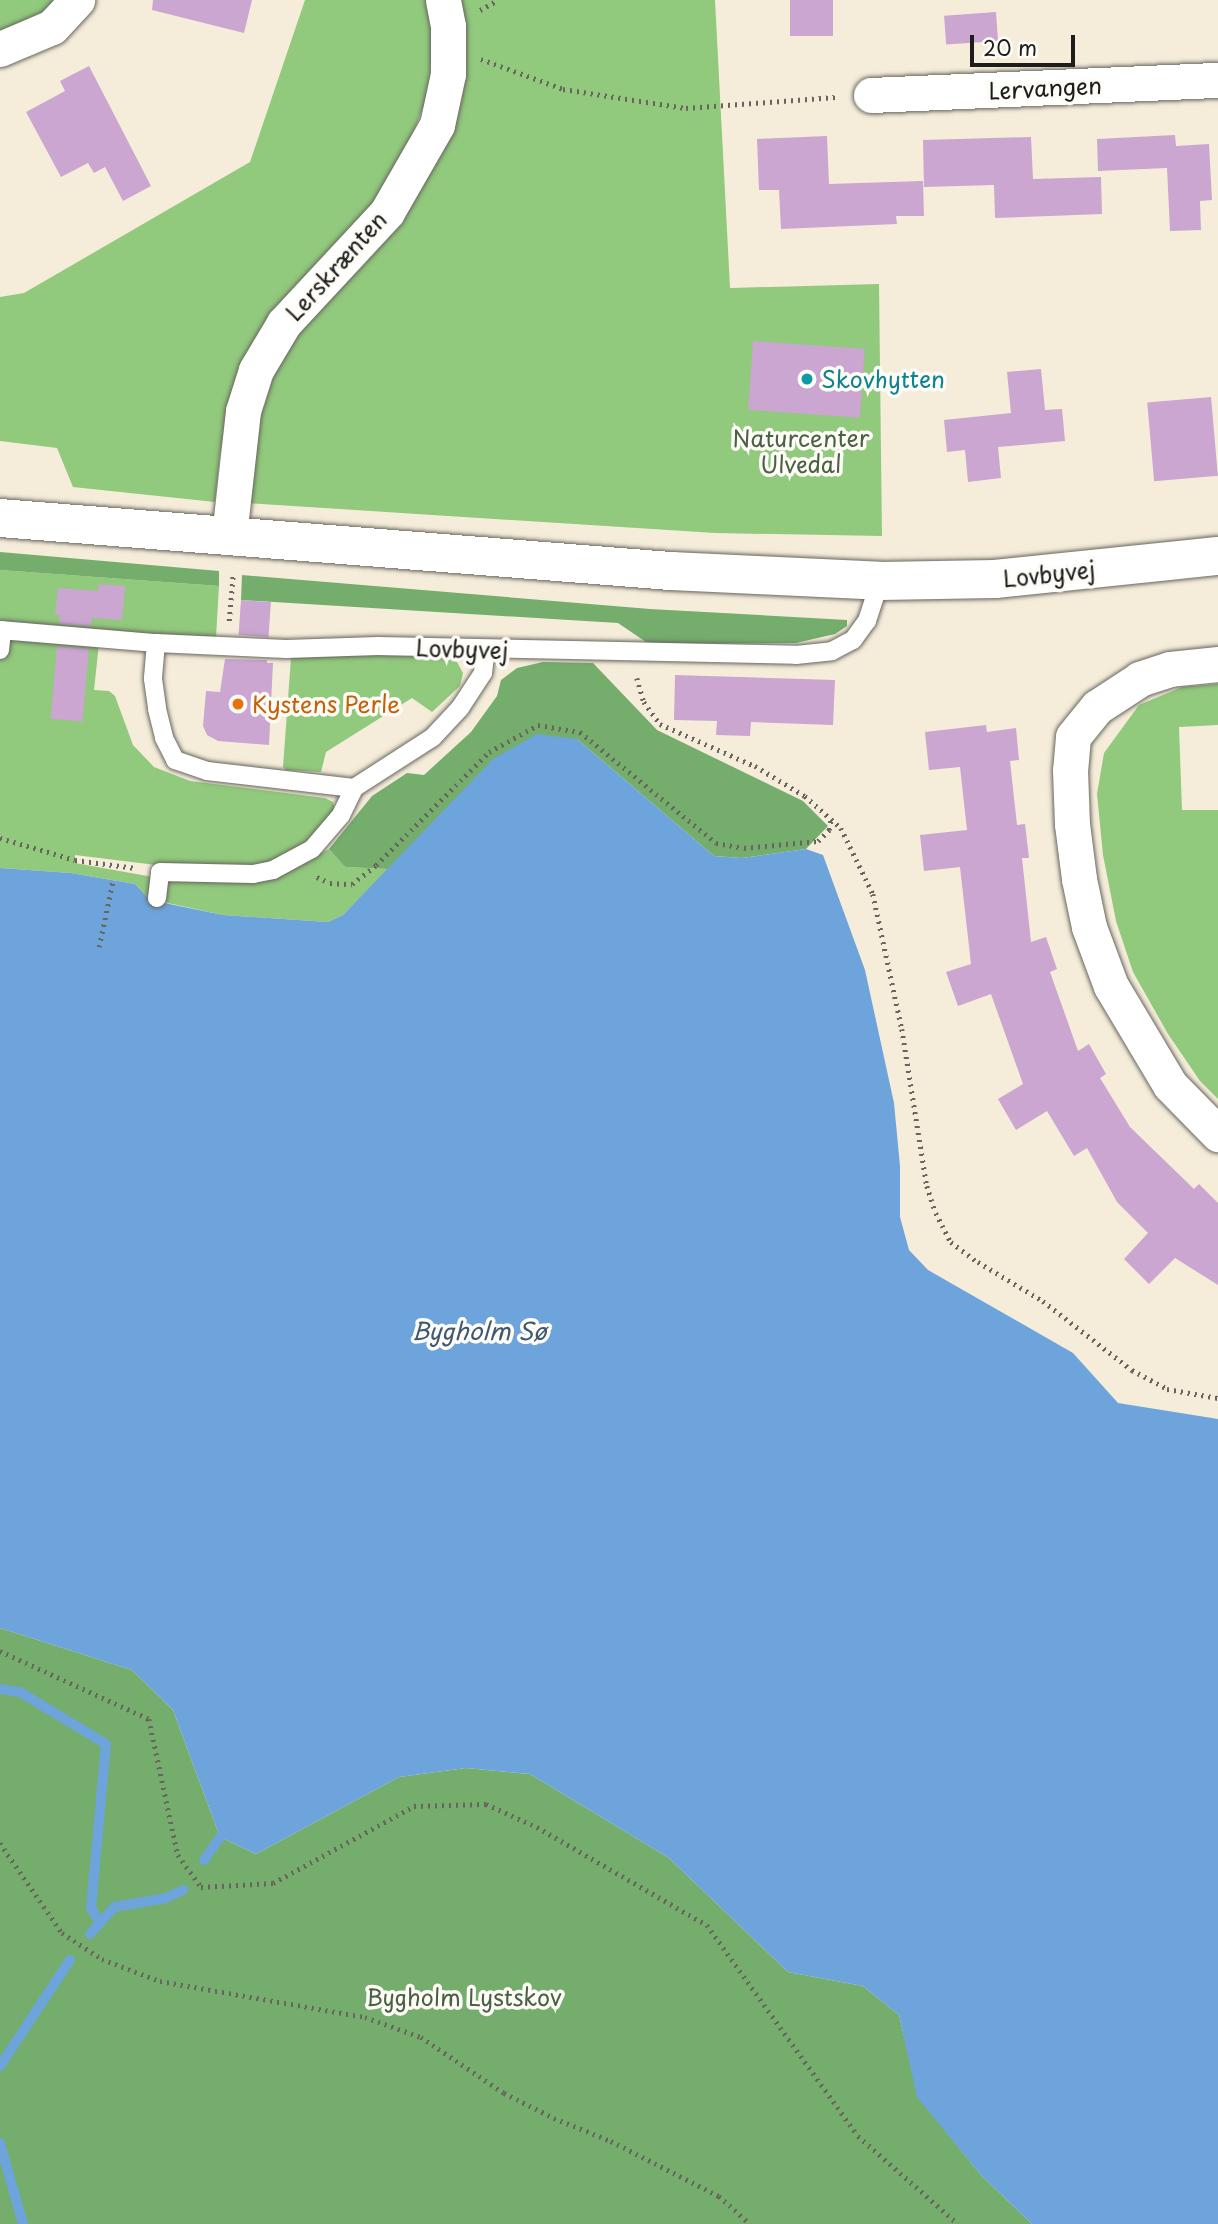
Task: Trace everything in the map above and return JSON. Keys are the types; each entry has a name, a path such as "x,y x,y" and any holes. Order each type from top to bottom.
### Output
{"street":[{"path":"0,49 52,27 77,0"},
{"name":"Lerskrænten","path":"229,536 243,411 256,370 284,323 387,212 414,170 437,125 448,74 443,0"},
{"name":"Lervangen","path":"871,95 1218,80"},
{"name":"Lovbyvej","path":"0,518 671,571 880,581 995,579 1218,556"},
{"path":"1218,664 1170,669 1140,679 1097,707 1073,737 1070,770 1072,824 1079,878 1089,927 1111,986 1170,1085 1218,1134"}],"lane":[{"name":"Lovbyvej","path":"1,630 156,643 286,649 378,646 629,654 796,655 832,651 853,640 867,621 880,581"},
{"path":"0,650 1,630"},
{"path":"156,643 153,679 157,709 164,738 175,760 208,771 354,788"},
{"path":"157,898 160,872 253,874 273,870 312,849 341,815 354,788 433,737 460,708 483,673 486,650"}],"path":[{"path":"448,46 563,89 686,108 754,101 871,95"},
{"path":"230,599 233,574"},
{"path":"629,654 644,702 660,724 755,766 805,796 841,828 873,894 902,1029 927,1186 951,1242 978,1262 1043,1301 1132,1370 1167,1389 1218,1398"},
{"path":"300,856 309,872 330,883 352,884 376,865 489,752 538,725 580,732 716,843 744,848 818,841 829,830 831,820"},
{"path":"0,838 75,860 160,872"},
{"path":"99,947 113,880"},
{"path":"0,1651 149,1719 177,1855 201,1887 273,1883 414,1806 486,1804 537,1827 707,1925 858,2136 958,2224"},
{"path":"0,1843 62,1934 102,1959 160,1981 365,2017 421,2036 504,2093 554,2118 611,2141 719,2196 750,2224"}],"green space":[{"path":"0,0 56,0 48,9 0,34"},
{"path":"305,0 430,0 434,13 429,92 403,160 373,206 236,380 220,454 215,502 73,487 57,448 0,441 0,297 24,293 250,162"},
{"name":"Naturcenter Ulvedal","path":"460,0 715,0 730,288 879,284 882,536 715,533 246,503 263,389 298,326 395,228 432,168 459,97 466,46"},
{"path":"0,552 219,571 219,586 0,570"},
{"path":"0,570 219,586 216,637 100,634 94,690 109,691 115,696 133,745 154,767 190,781 325,798 333,802 335,809 330,818 306,842 274,861 252,866 164,866 75,855 75,863 153,877 150,900 135,884 71,873 0,868"},
{"path":"242,575 650,609 847,620 847,626 835,634 796,643 649,644 618,623 241,600"},
{"path":"365,655 445,657 457,662 463,673 460,686 432,712 412,698 326,752 321,772 286,770 283,767 291,658"},
{"path":"543,662 593,663 657,730 803,801 828,826 806,849 742,858 714,856 577,739 434,822 388,869 345,867 329,849 372,796 407,773 424,775 471,732 497,696 501,680 517,668"},
{"path":"1218,684 1218,725 1179,727 1182,810 1218,810 1218,1099 1200,1081 1168,1034 1133,972 1116,921 1103,855 1097,794 1104,753 1139,705 1182,687"},
{"path":"329,849 345,867 388,869 343,915 328,922 223,915 163,902 167,880 276,876"},
{"name":"Bygholm Lystskov","path":"0,1628 132,1670 173,1710 220,1837 256,1854 399,1777 466,1768 530,1774 669,1858 788,1972 863,1986 899,2015 918,2097 981,2175 1032,2224 0,2224"}],"water":[{"name":"Bygholm Sø","path":"537,734 577,739 714,856 742,858 806,849 823,855 865,970 894,1103 900,1166 900,1217 909,1250 928,1270 1073,1353 1118,1403 1218,1419 1218,2224 1032,2224 981,2175 917,2097 899,2015 863,1986 788,1972 669,1858 530,1774 466,1768 399,1777 256,1854 220,1837 173,1710 132,1670 0,1628 0,868 71,873 135,884 150,900 223,915 328,922 343,915 493,759"}],"building":[{"path":"153,0 252,0 244,33 152,10"},
{"path":"790,0 833,0 833,36 790,36"},
{"path":"996,12 998,41 946,45 944,16"},
{"path":"89,66 151,186 123,201 105,167 94,173 88,163 61,177 26,112 65,91 60,81"},
{"path":"1175,135 1176,146 1209,144 1212,200 1200,201 1201,230 1170,231 1167,168 1098,171 1097,139"},
{"path":"827,136 829,184 923,181 924,216 896,216 897,224 781,229 779,190 759,190 757,139"},
{"path":"1031,137 1033,179 1101,177 1102,214 995,218 994,185 924,187 923,140"},
{"name":"Skovhytten","path":"753,341 865,349 860,418 748,410"},
{"path":"1041,369 1045,410 1062,409 1065,441 998,447 1001,478 968,482 965,450 947,452 944,420 1011,413 1007,372"},
{"path":"1211,397 1218,476 1154,481 1147,403"},
{"path":"99,584 125,586 122,620 92,618 91,626 59,624 60,615 55,615 58,588 98,591"},
{"path":"241,600 271,602 268,637 239,635"},
{"path":"57,646 89,649 83,722 51,719"},
{"name":"Kystens Perle","path":"225,659 267,660 267,663 273,663 269,745 218,741 207,735 203,726 206,691 220,692"},
{"path":"675,675 835,680 833,725 751,722 750,736 716,735 717,721 674,720"},
{"path":"986,725 987,732 1016,728 1019,760 1010,761 1017,825 1025,824 1029,858 1022,858 1031,942 1046,937 1057,969 1050,972 1078,1051 1089,1044 1106,1074 1100,1078 1130,1127 1194,1189 1199,1184 1218,1203 1218,1285 1175,1258 1149,1284 1124,1259 1148,1233 1117,1202 1087,1148 1074,1156 1047,1111 1016,1130 998,1099 1023,1084 991,994 958,1006 946,972 971,964 960,867 924,871 920,835 967,830 960,767 929,770 925,732"}],"waterway":[{"path":"0,1689 20,1692 106,1744 91,1908 100,1923"},
{"path":"204,1860 220,1837"},
{"path":"90,1934 114,1907 166,1898 183,1890"},
{"path":"0,2066 70,1960"},
{"path":"0,2143 23,2224"}],"place":[{"name":"Skovhytten","path":"807,379"},
{"name":"Kystens Perle","path":"238,704"}]}
